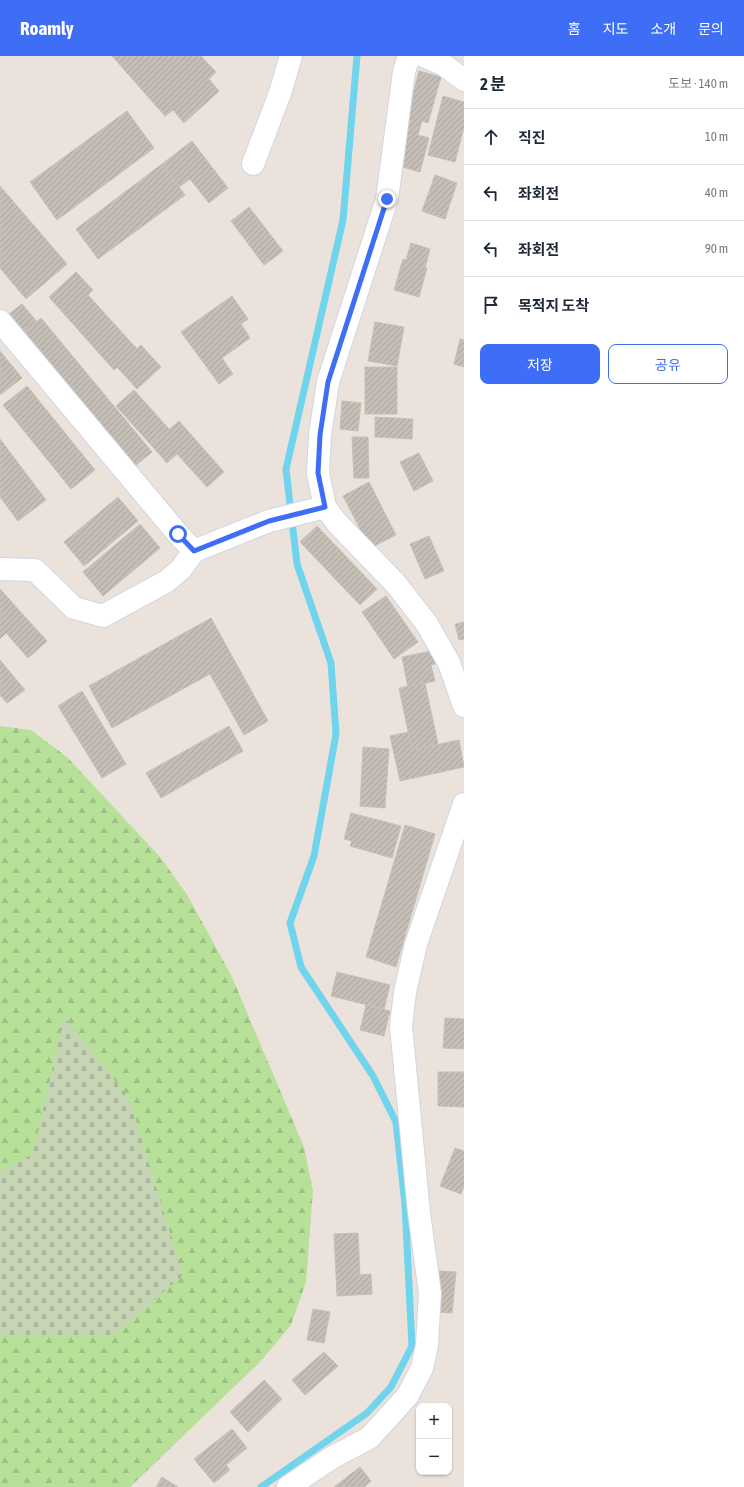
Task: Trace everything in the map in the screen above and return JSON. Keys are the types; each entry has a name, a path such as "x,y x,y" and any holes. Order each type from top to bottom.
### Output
{"street":[{"path":"253,164 280,93 291,56"},
{"path":"315,509 320,435 328,382 387,199 404,72 409,56"},
{"path":"423,56 444,65 464,80"},
{"path":"0,321 178,534 194,551"},
{"path":"0,569 34,570 74,608 103,616 167,581 181,569 194,551 269,521 315,509 337,523 396,584 427,624 449,663 464,706"},
{"path":"288,1487 333,1457 369,1438 408,1395 422,1368 427,1345 430,1293 419,1213 401,1026 405,992 416,944 464,804"}],"green space":[{"path":"0,726 31,730 67,757 161,858 188,896 232,977 304,1147 313,1191 306,1282 291,1325 260,1362 130,1487 0,1487"},
{"path":"64,1017 129,1098 183,1275 113,1336 0,1335 0,1171 33,1154"}],"building":[{"path":"112,56 201,56 216,72 209,79 219,91 184,123 173,110 165,116"},
{"path":"419,71 441,77 428,123 422,121 418,135 429,138 420,172 399,166 411,110 409,109"},
{"path":"443,96 464,102 464,127 455,162 428,155"},
{"path":"127,111 154,148 57,220 30,182"},
{"path":"192,141 228,188 209,203 190,179 179,187 162,164"},
{"path":"162,164 185,195 98,259 76,229"},
{"path":"435,175 457,183 445,219 422,211"},
{"path":"0,186 67,264 26,299 0,268"},
{"path":"249,207 283,251 264,265 231,221"},
{"path":"411,243 430,249 425,268 427,268 419,297 394,290 403,259 406,260"},
{"path":"76,272 93,290 88,295 137,349 114,370 49,297"},
{"path":"232,296 248,319 241,324 250,338 222,358 233,374 219,384 181,332"},
{"path":"22,304 37,322 24,332 9,314"},
{"path":"41,318 152,452 135,466 24,332"},
{"path":"375,322 404,327 397,366 368,361"},
{"path":"460,339 464,340 464,367 454,364"},
{"path":"141,345 161,367 137,389 117,367"},
{"path":"0,351 22,378 0,395"},
{"path":"365,367 397,367 397,414 365,414"},
{"path":"27,386 95,470 71,489 3,405"},
{"path":"134,390 169,429 151,445 116,406"},
{"path":"342,401 361,403 358,431 340,429"},
{"path":"375,417 413,419 412,439 375,437"},
{"path":"179,421 224,472 207,487 177,454 167,463 151,445"},
{"path":"352,437 368,437 369,478 354,478"},
{"path":"0,439 46,500 18,521 0,497"},
{"path":"419,453 433,481 414,491 400,462"},
{"path":"369,482 396,535 370,548 343,496"},
{"path":"118,497 138,521 84,566 64,542"},
{"path":"140,524 160,548 103,596 83,572"},
{"path":"317,526 377,589 360,605 300,542"},
{"path":"429,536 444,571 425,579 410,544"},
{"path":"0,589 47,641 28,658 6,633 0,639"},
{"path":"386,596 418,642 394,659 362,612"},
{"path":"211,618 268,721 244,735 210,674 112,728 89,686"},
{"path":"464,622 464,639 459,640 455,624"},
{"path":"436,650 439,663 431,665 435,681 408,687 402,657"},
{"path":"0,660 25,690 7,703 0,695"},
{"path":"425,683 438,744 412,750 399,688"},
{"path":"82,691 126,764 102,778 58,706"},
{"path":"229,726 243,751 161,798 146,773"},
{"path":"408,732 412,750 459,740 464,767 400,781 390,736"},
{"path":"363,747 389,749 385,808 360,806"},
{"path":"351,813 401,826 392,858 350,846 352,841 344,839"},
{"path":"405,825 435,834 396,967 366,957"},
{"path":"337,972 390,985 384,1009 331,996"},
{"path":"366,1005 390,1011 384,1036 360,1030"},
{"path":"445,1018 464,1019 464,1049 443,1048"},
{"path":"438,1072 464,1072 464,1107 438,1106"},
{"path":"455,1148 464,1151 464,1186 461,1194 440,1186"},
{"path":"358,1233 360,1275 371,1274 372,1294 337,1296 334,1234"},
{"path":"439,1271 456,1272 452,1313 435,1312"},
{"path":"313,1309 330,1312 324,1343 307,1340"},
{"path":"324,1352 338,1366 305,1395 292,1380"},
{"path":"264,1380 282,1399 248,1432 230,1412"},
{"path":"232,1429 247,1448 226,1465 230,1470 214,1483 194,1459"},
{"path":"360,1467 371,1481 364,1487 334,1487"},
{"path":"162,1477 178,1487 156,1487"}],"waterway":[{"path":"261,1487 367,1413 391,1387 412,1346 405,1204 396,1122 373,1076 301,967 290,923 314,856 336,734 331,663 297,564 286,469 343,220 357,56"}],"route":[{"path":"178,534 194,551 269,521 325,507 318,473 320,435 328,382 387,199"}]}
